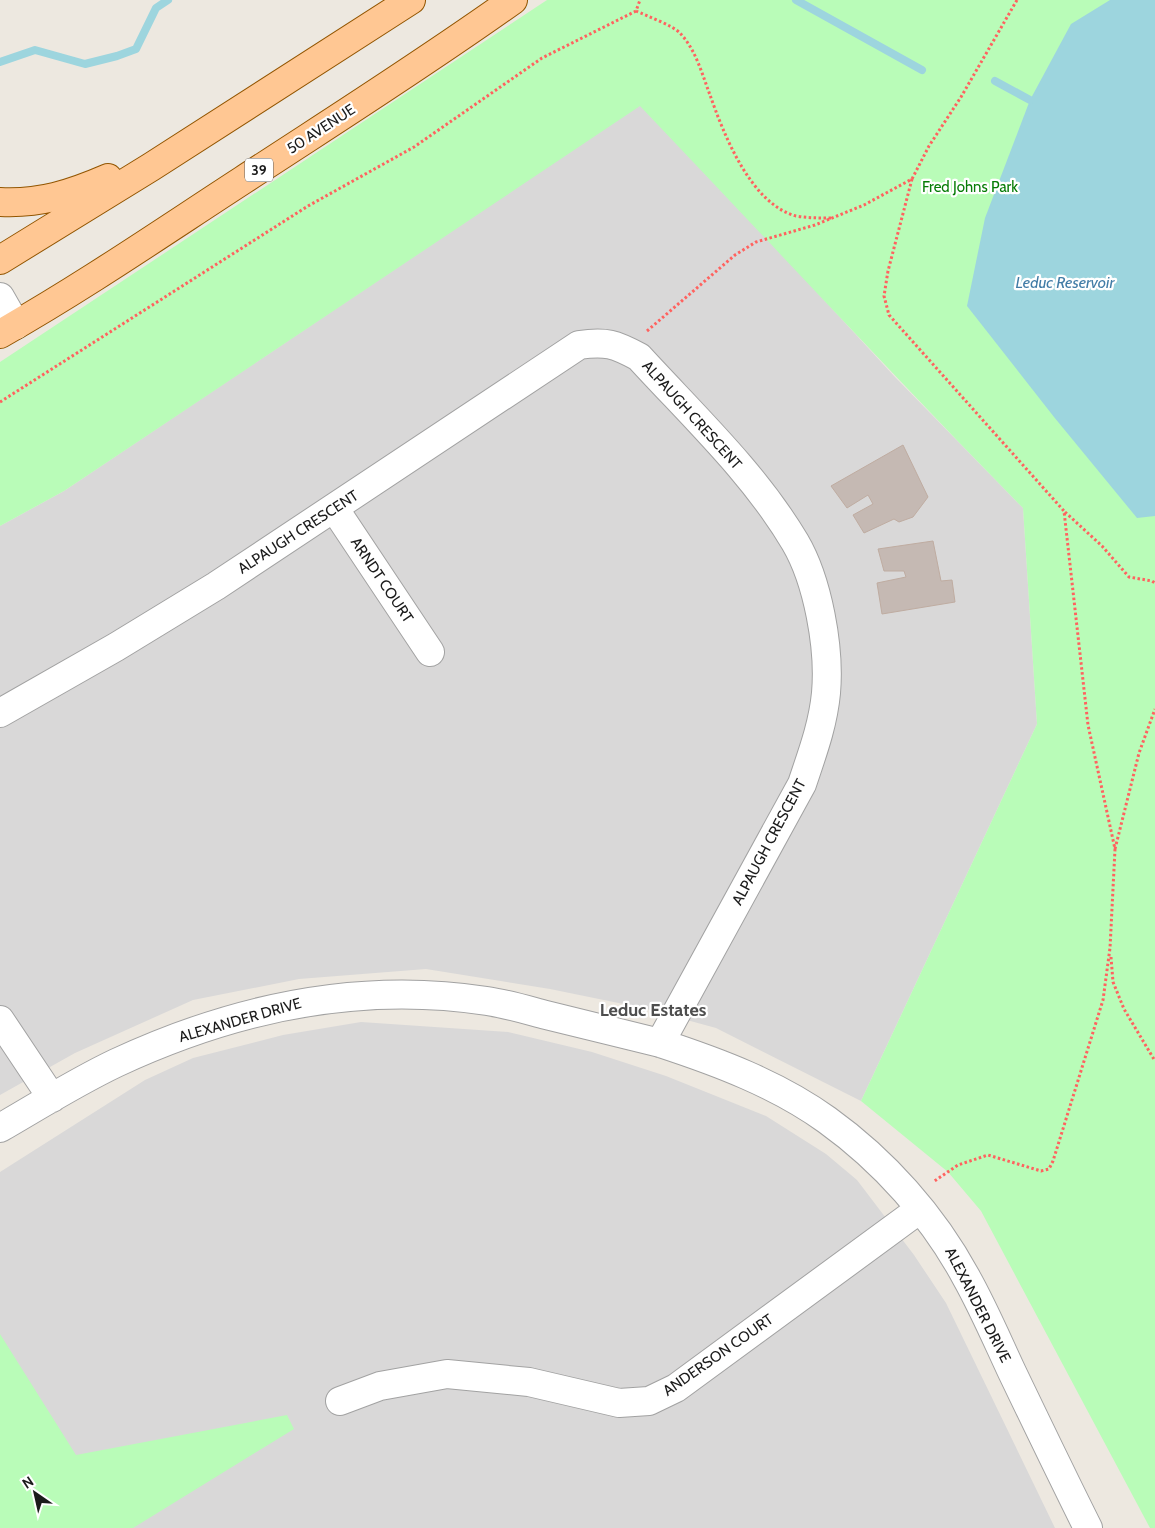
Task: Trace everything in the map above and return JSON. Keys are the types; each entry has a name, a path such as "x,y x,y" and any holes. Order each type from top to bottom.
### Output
{"main road":[{"path":"0,260 411,0"},
{"name":"50 AVENUE","path":"8,329 240,182 454,42 513,0"},
{"path":"0,202 26,204 62,196 106,179 206,131"}],"street":[{"path":"0,297 8,329"},
{"name":"ALPAUGH CRESCENT","path":"0,713 116,647 208,591 579,346 600,342 616,344 626,349 639,357 748,477 772,508 796,544 813,585 825,644 826,692 818,738 802,784 660,1043"},
{"name":"ARNDT COURT","path":"334,508 430,652"},
{"name":"ALEXANDER DRIVE","path":"0,1128 114,1064 162,1043 215,1024 314,1000 367,995 428,994 488,1001 660,1043 740,1072 800,1103 827,1120 865,1151 914,1202 942,1237 967,1277 1088,1528"},
{"path":"0,1020 52,1098"},
{"name":"ANDERSON COURT","path":"340,1401 380,1386 447,1374 529,1382 619,1403 649,1401 676,1388 914,1202"}],"path":[{"path":"0,402 262,234 414,147 542,58 636,11 640,0"},
{"path":"1017,0 961,97 929,146 912,179 888,271 884,296 889,315 898,328 1064,512 1102,546 1129,577 1152,580 1155,583"},
{"path":"636,11 680,33 697,59 730,147 752,181 767,198 784,211 796,216 833,218"},
{"path":"626,349 744,249 756,242 833,218 864,205 912,179"},
{"path":"1064,512 1088,726 1115,850"},
{"path":"914,1202 958,1165 988,1155 1018,1163 1031,1170 1041,1171 1049,1169 1060,1141 1103,1000 1110,948 1115,850 1139,753 1155,709"},
{"path":"1110,948 1113,982 1124,1009 1155,1061"}],"shaded area":[{"path":"640,105 779,251 894,376 1023,508 1037,724 861,1101 716,1028 643,1008 550,989 426,969 299,979 193,1000 75,1053 0,1095 0,526 64,491"},
{"path":"361,1022 508,1032 592,1052 666,1076 766,1116 826,1154 857,1180 914,1255 946,1303 1055,1528 0,1528 0,1172 145,1080 193,1058 283,1035"}],"green space":[{"name":"Fred Johns Park","path":"547,0 1155,0 1155,1528 1150,1528 981,1211 948,1172 861,1101 1037,724 1023,508 878,358 640,106 64,491 0,526 0,362"},
{"path":"0,1334 76,1455 287,1415 294,1429 133,1528 0,1528"}],"water":[{"name":"Leduc Reservoir","path":"1110,0 1155,0 1155,516 1137,518 1054,417 967,306 985,218 1030,100 1071,24"}],"building":[{"path":"903,445 928,497 913,517 899,522 894,519 864,533 853,515 873,504 868,495 847,508 831,486"},
{"path":"933,541 941,581 952,580 955,602 882,614 877,583 906,577 904,571 884,571 878,549"}],"waterway":[{"path":"0,62 35,50 85,64 136,49 156,8 168,0"},
{"path":"796,0 922,70"},
{"path":"995,81 1030,100"}],"district":[{"name":"Leduc Estates","path":"653,1010"}]}
